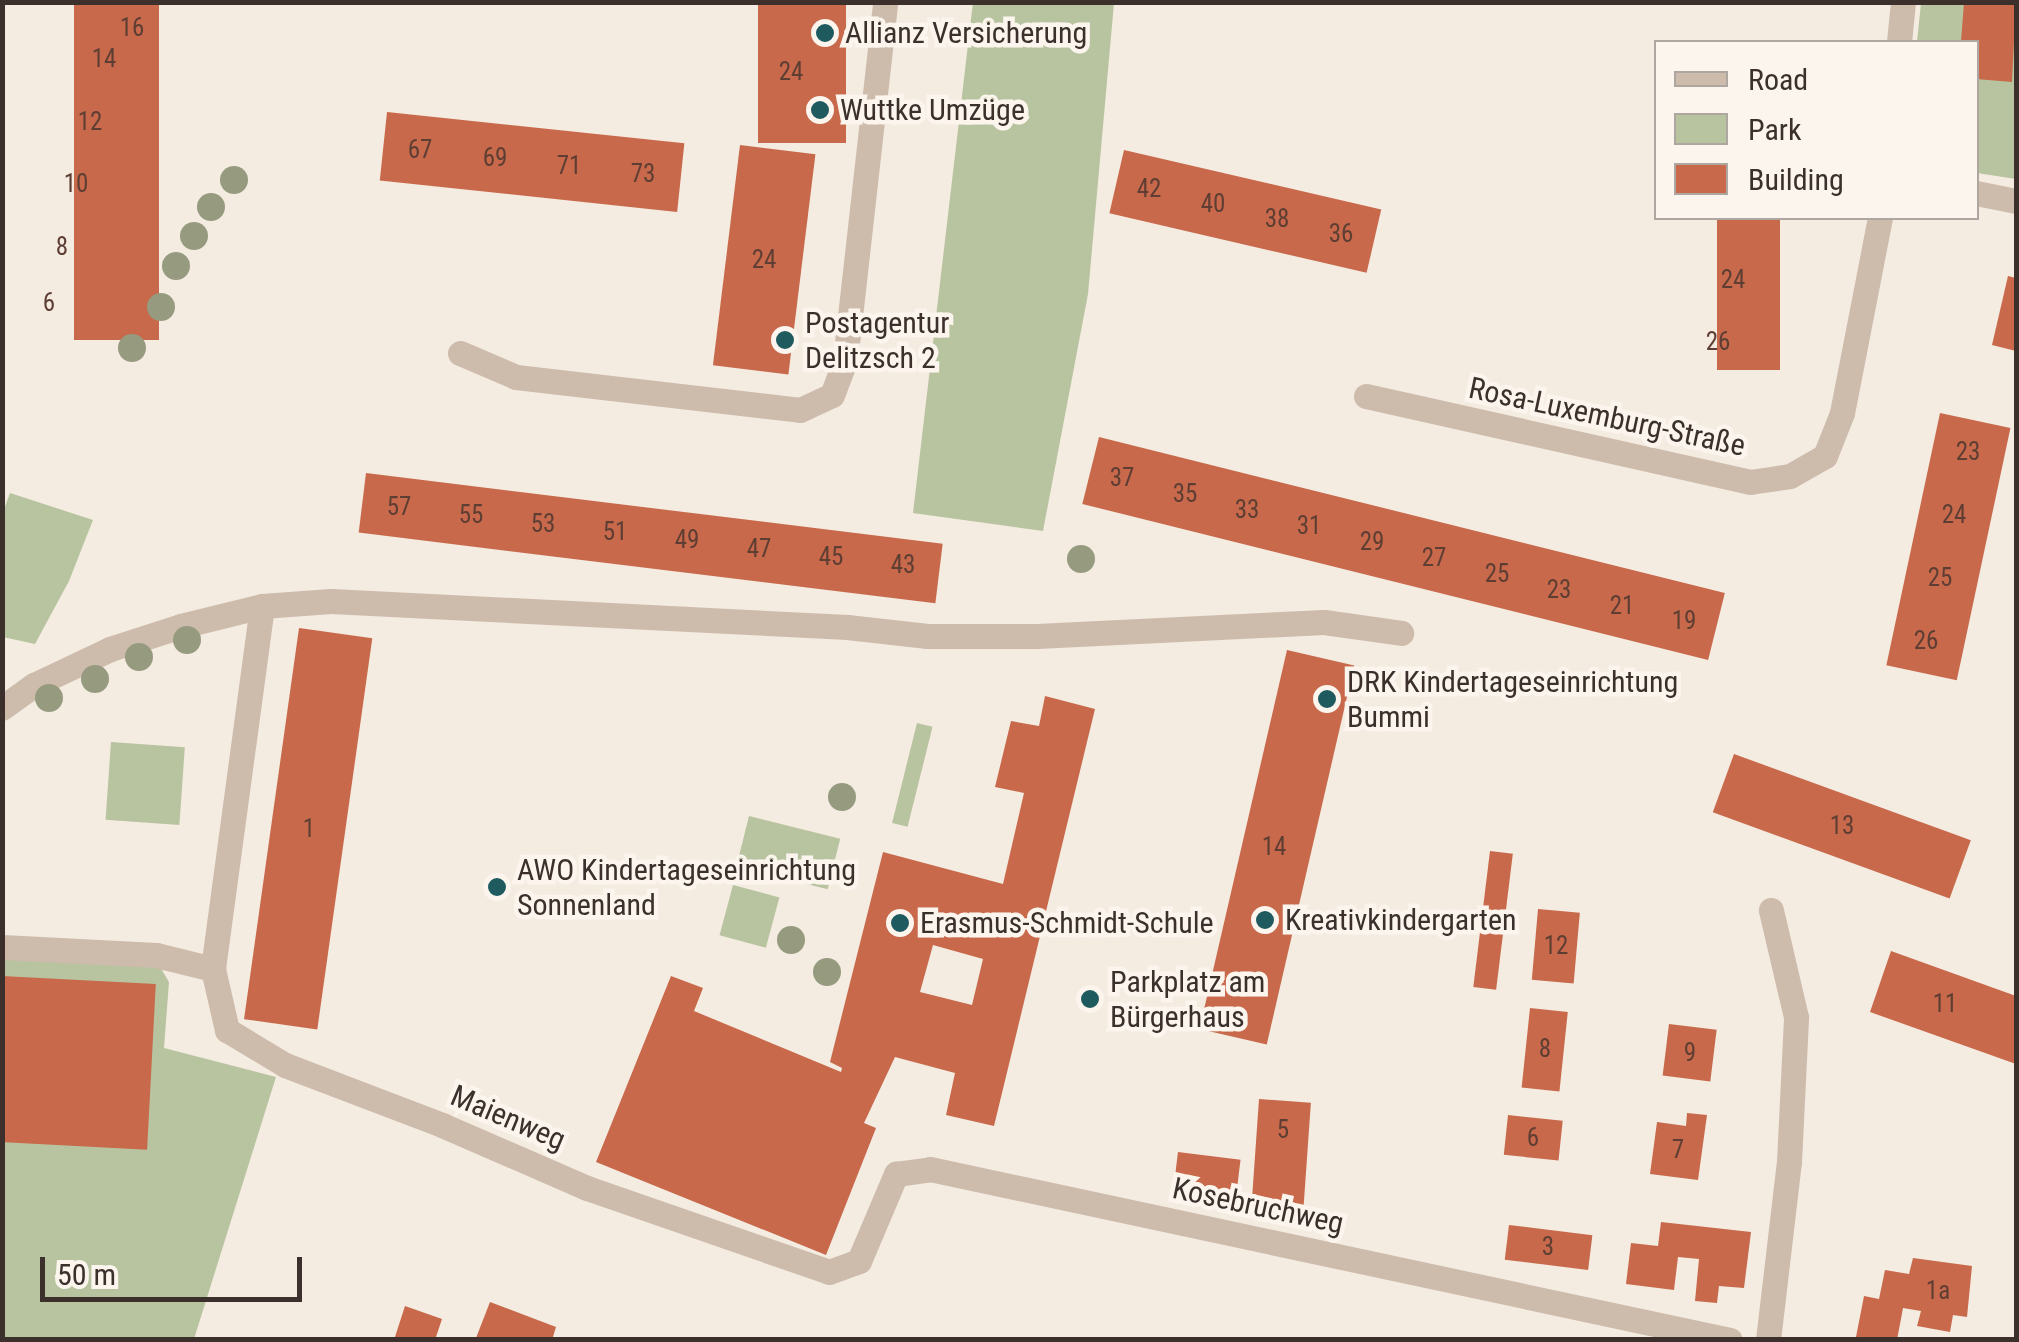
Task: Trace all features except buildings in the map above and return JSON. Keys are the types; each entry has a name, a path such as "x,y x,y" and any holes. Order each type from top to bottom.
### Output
{"street":[{"path":"460,354 516,377 800,410 832,395 846,362 885,2"},
{"path":"1899,40 1903,2"},
{"path":"1979,194 2016,202"},
{"name":"Rosa-Luxemburg-Straße","path":"1366,396 1750,482 1790,476 1825,456 1842,413 1880,220"},
{"path":"2,708 34,685 110,649 262,606 350,602 847,627 928,636 1037,636 1324,622 1401,633"},
{"name":"Maienweg","path":"262,606 214,970 227,1030 285,1066 442,1125 587,1188 829,1272"},
{"path":"1768,1340 1789,1162 1796,1017 1771,910"},
{"path":"2,948 156,955 214,970"},
{"name":"Kosebruchweg","path":"829,1272 859,1261 896,1174 930,1170 1730,1340"}],"green space":[{"path":"973,2 1114,3 1088,294 1043,531 913,513"},
{"path":"1921,3 2016,3 2016,179 1979,173 1979,40 1917,40"},
{"path":"10,493 93,520 69,581 35,644 3,637 2,515"},
{"path":"917,723 933,727 908,827 892,823"},
{"path":"111,742 185,747 179,825 106,820"},
{"path":"749,816 840,839 828,889 736,866"},
{"path":"733,885 779,897 766,948 720,935"},
{"path":"3,952 156,960 169,982 164,1048 276,1077 194,1339 3,1340"}],"place":[{"name":"Allianz Versicherung","path":"825,33"},
{"name":"Wuttke Umzüge","path":"820,110"},
{"name":"Postagentur Delitzsch 2","path":"785,340"},
{"name":"DRK Kindertageseinrichtung Bummi","path":"1327,699"},
{"name":"AWO Kindertageseinrichtung Sonnenland","path":"497,887"},
{"name":"Kreativkindergarten","path":"1265,920"},
{"name":"Erasmus-Schmidt-Schule","path":"900,923"},
{"name":"Parkplatz am Bürgerhaus","path":"1090,999"}]}
